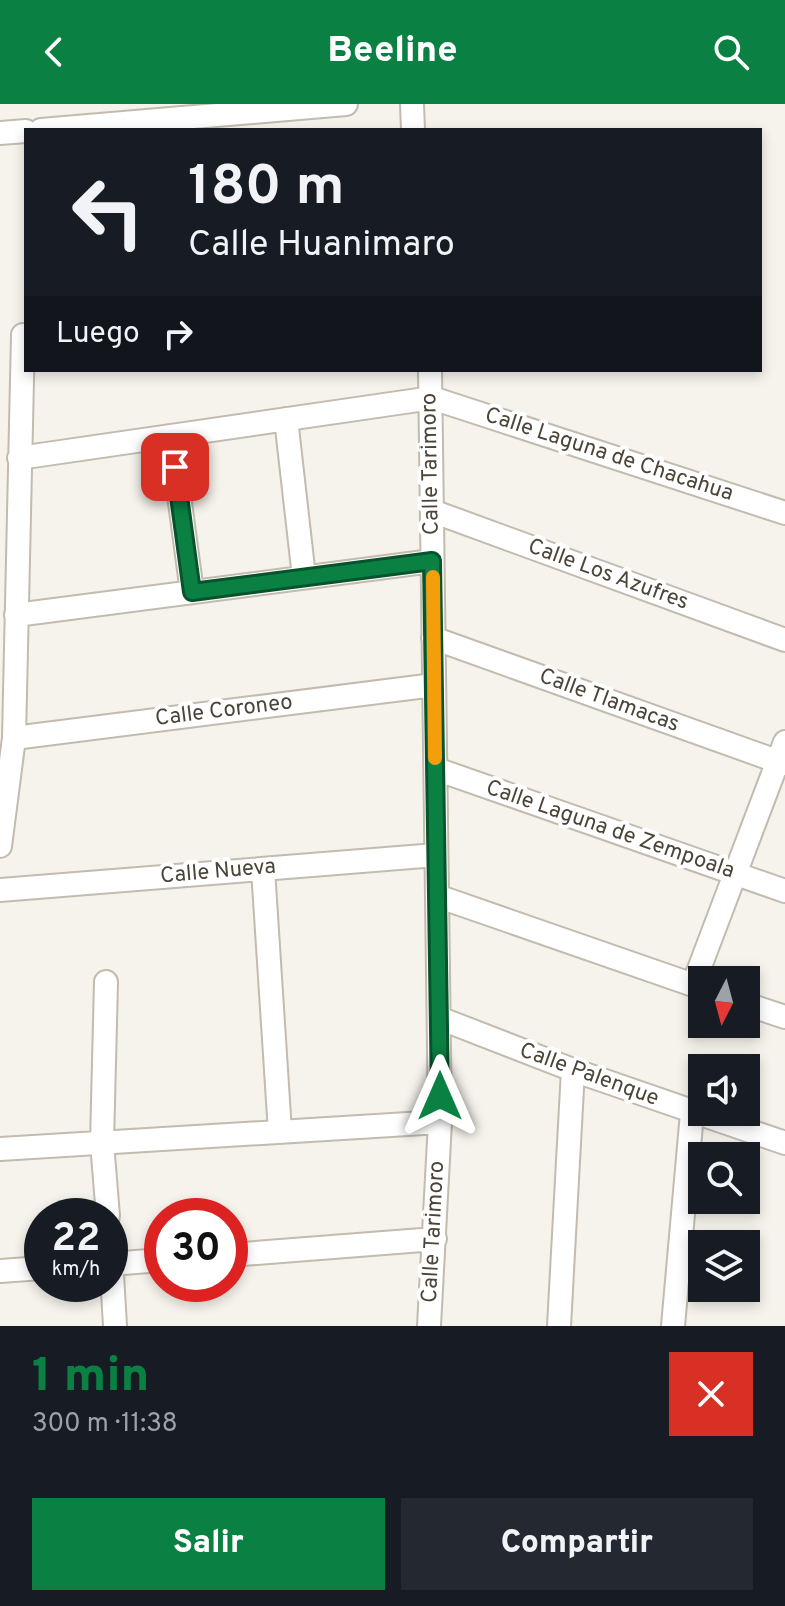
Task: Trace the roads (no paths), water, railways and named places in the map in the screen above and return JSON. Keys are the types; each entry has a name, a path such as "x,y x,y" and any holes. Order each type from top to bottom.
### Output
{"street":[{"path":"64,128 346,104"},
{"path":"412,104 413,128"},
{"path":"0,133 24,131"},
{"path":"0,339 24,335"},
{"path":"0,846 14,738 24,356"},
{"name":"Calle Tarimoro","path":"429,1326 440,1122 430,372"},
{"path":"19,458 432,398"},
{"name":"Calle Laguna de Chacahua","path":"432,398 785,513"},
{"path":"286,419 304,577"},
{"path":"171,436 192,592"},
{"name":"Calle Los Azufres","path":"432,511 785,640"},
{"path":"16,615 432,561"},
{"name":"Calle Tlamacas","path":"433,638 783,756"},
{"name":"Calle Coroneo","path":"14,738 434,685"},
{"path":"705,966 735,874 783,756"},
{"name":"Calle Laguna de Zempoala","path":"436,769 785,891"},
{"name":"Calle Nueva","path":"0,890 436,855"},
{"path":"263,869 280,1132"},
{"path":"437,896 688,984"},
{"path":"106,982 102,1143 107,1198"},
{"path":"760,1009 785,1017"},
{"name":"Calle Palenque","path":"439,1018 688,1112"},
{"path":"559,1326 573,1070"},
{"path":"0,1149 440,1122"},
{"path":"673,1326 691,1126"},
{"name":"Calle Palenque","path":"732,1126 785,1143"},
{"path":"248,1254 435,1239"},
{"path":"0,1271 24,1269"},
{"path":"113,1302 115,1326"}]}
